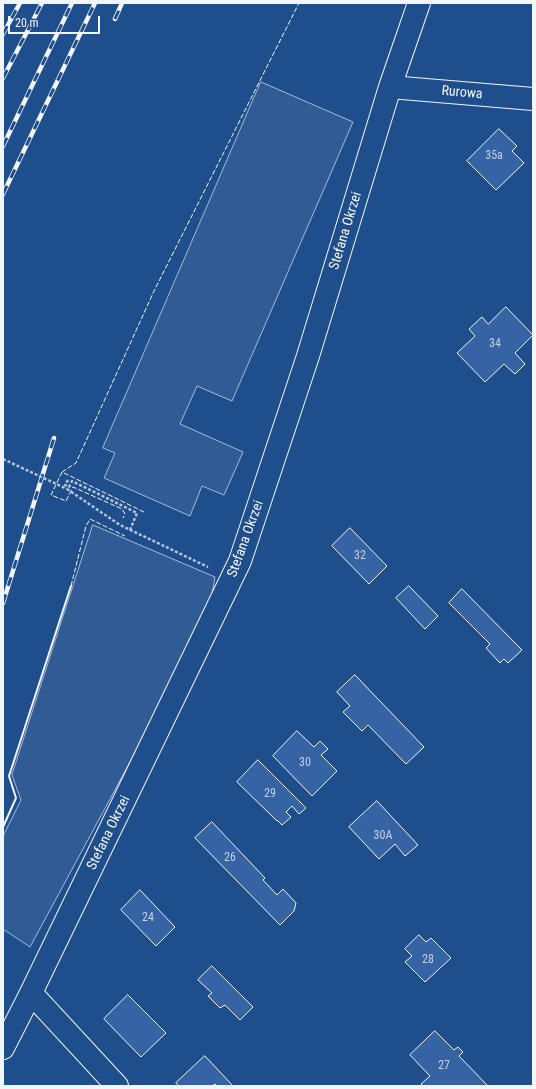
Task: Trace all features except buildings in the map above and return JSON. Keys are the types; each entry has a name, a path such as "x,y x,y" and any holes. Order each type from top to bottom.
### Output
{"street":[{"name":"Stefana Okrzei","path":"3,1048 240,561 308,356 390,87 418,3"},
{"name":"Rurowa","path":"390,87 533,99"},
{"path":"31,993 117,1086"}],"path":[{"path":"3,459 65,487 120,525 232,578"},
{"path":"65,487 68,480"},
{"path":"65,487 69,487 72,481 138,513 130,530"}],"shaded area":[{"path":"261,82 353,122 232,401 197,386 180,424 243,452 224,495 202,486 190,516 104,478 115,453 103,448"},
{"path":"93,525 215,577 211,599 130,762 30,947 3,929 3,836 21,800 12,775"}],"railway":[{"path":"3,34 20,3"},
{"path":"3,78 42,3"},
{"path":"3,146 72,3"},
{"path":"3,194 95,3"},
{"path":"115,19 122,3"},
{"path":"3,603 54,438"}],"fence":[{"path":"144,512 62,472 76,463 154,291 299,3"},
{"path":"62,472 51,495 66,501 73,487 122,509 125,514 123,518"},
{"path":"71,586 86,526 90,519 125,536"}],"wall":[{"path":"3,827 16,798 9,776 71,586"}]}
